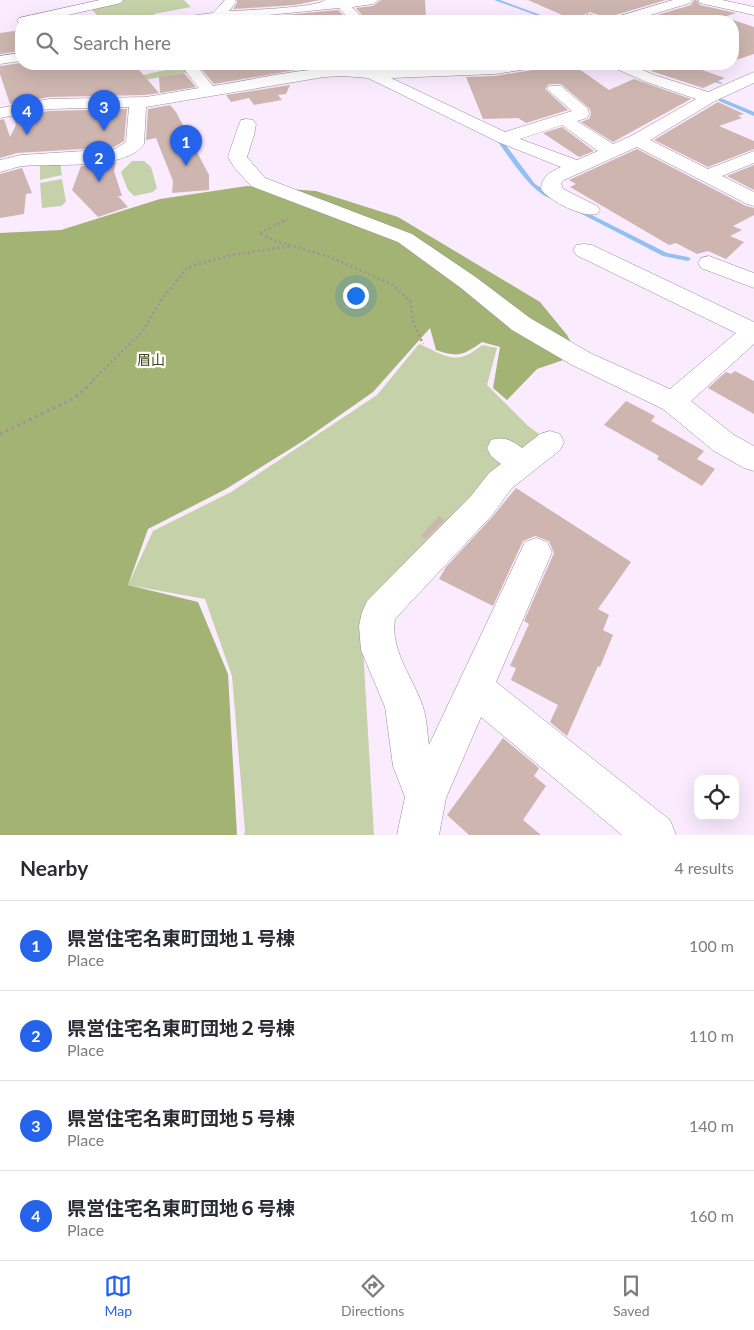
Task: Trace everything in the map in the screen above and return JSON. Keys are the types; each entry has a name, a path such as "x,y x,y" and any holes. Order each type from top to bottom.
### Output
{"street":[{"path":"50,15 116,0"},
{"path":"218,15 233,0"},
{"path":"312,0 342,4 352,15"},
{"path":"230,15 305,9 373,0"},
{"path":"637,15 686,0"},
{"path":"704,0 754,11"},
{"path":"7,21 15,21"},
{"path":"0,47 15,46"},
{"path":"0,60 15,58"},
{"path":"192,70 210,92"},
{"path":"0,113 50,104 138,103 343,70"},
{"path":"376,70 440,109 554,160 577,166"},
{"path":"630,70 709,98"},
{"path":"590,210 551,189 551,182 557,176 637,140 709,98 754,77"},
{"path":"504,138 581,114 580,109 555,89"},
{"path":"0,166 21,161 110,156 122,153 135,144 138,103"},
{"path":"565,120 611,151"},
{"path":"247,124 247,133 236,153 243,168 258,182 405,238 469,283 521,324 581,359 673,402 724,444 754,460"},
{"path":"637,140 754,200"},
{"path":"707,176 754,156"},
{"path":"584,250 610,269 652,290 753,330 673,402"},
{"path":"709,262 754,281"},
{"path":"426,797 412,763 404,708 380,654 376,627 379,612 482,505 500,481 512,456 550,442"},
{"path":"418,835 426,797 536,552"},
{"path":"474,688 655,835"}],"path":[{"path":"328,208 289,218 259,233 276,242 330,257 393,285 410,301 414,324 423,344"},
{"path":"0,434 75,398 143,331 161,300 188,267 232,254 292,246"}],"green space":[{"path":"119,0 184,0 191,7 155,15 97,15 90,8"},
{"path":"166,70 186,70 188,72 145,80 143,75"},
{"path":"132,161 144,161 151,167 157,188 153,192 134,196 128,190 121,172"},
{"path":"60,162 62,175 40,180 40,165"},
{"path":"62,179 66,202 61,206 42,208 40,183"},
{"name":"眉山","path":"247,186 316,191 398,217 540,302 567,335 578,355 537,369 507,400 493,388 500,347 482,342 460,354 450,354 436,350 430,328 373,392 303,441 226,489 148,529 128,585 198,602 228,674 237,835 0,835 0,233 61,230 160,199"},
{"path":"419,344 444,355 458,358 473,352 482,345 497,348 487,385 527,425 547,440 408,573 361,614 374,835 244,835 232,676 205,599 128,585 153,531 231,492 377,395"}],"building":[{"path":"237,0 320,0 295,5 233,9"},
{"path":"381,0 425,0 426,15 362,15 356,8 373,6"},
{"path":"528,0 666,0 615,15 599,15 590,12 583,15 562,15"},
{"path":"696,0 700,5 736,13 730,15 657,15 691,5"},
{"path":"338,10 343,15 286,15"},
{"path":"739,22 754,27 754,54 739,59"},
{"path":"15,31 15,52 0,54 0,33"},
{"path":"15,64 15,70 139,70 159,93 146,95 49,97 10,104 0,74 0,66"},
{"path":"202,70 296,70 214,84"},
{"path":"533,70 581,70 609,90 634,79 691,99 613,142 581,122 589,119 590,109 561,84 549,84 545,89 568,110 526,123 518,118 483,119 466,77 495,76"},
{"path":"702,70 725,78 703,88 651,71"},
{"path":"184,73 196,87 160,93 159,77"},
{"path":"290,85 286,94 278,95 282,100 254,105 249,98 231,102 226,95"},
{"path":"718,102 744,114 738,116 742,118 719,126 754,141 754,149 708,167 654,140"},
{"path":"170,105 176,112 209,175 209,190 172,193 173,181 156,138 146,140 148,109"},
{"path":"127,109 124,141 114,147 17,153 0,158 0,120 4,119 10,137 16,125 14,117 49,111"},
{"path":"562,127 594,151 579,157 543,133"},
{"path":"637,149 746,206 754,208 754,215 733,226 742,230 730,236 744,242 726,259 708,251 697,254 676,243 669,245 570,187 576,184 569,180"},
{"path":"116,162 114,171 122,196 118,196 128,207 98,217 72,190 81,166"},
{"path":"754,165 754,190 727,176"},
{"path":"22,168 32,193 26,194 24,214 0,218 0,174"},
{"path":"735,371 754,381 754,414 708,388 726,372 731,374"},
{"path":"626,401 655,416 651,421 704,451 697,459 715,469 702,486 657,459 659,456 604,425"},
{"path":"516,488 631,562 598,609 609,615 603,630 613,635 567,736 550,722 558,705 511,680 516,668 510,666 529,624 524,621 554,553 549,541 535,536 523,541 493,606 439,579 446,567"},
{"path":"439,516 445,520 425,539 421,536"},
{"path":"503,738 539,768 534,776 546,786 523,820 541,835 469,835 447,815"}],"waterway":[{"path":"496,0 538,15"},
{"path":"706,78 721,83"},
{"path":"721,100 754,114"},
{"path":"500,141 533,185 554,198"},
{"path":"574,208 665,255 688,259"}],"place":[{"name":"県営住宅名東町団地５号棟","path":"104,131"},
{"name":"県営住宅名東町団地６号棟","path":"27,135"},
{"name":"県営住宅名東町団地１号棟","path":"186,166"},
{"name":"県営住宅名東町団地２号棟","path":"99,182"}]}
